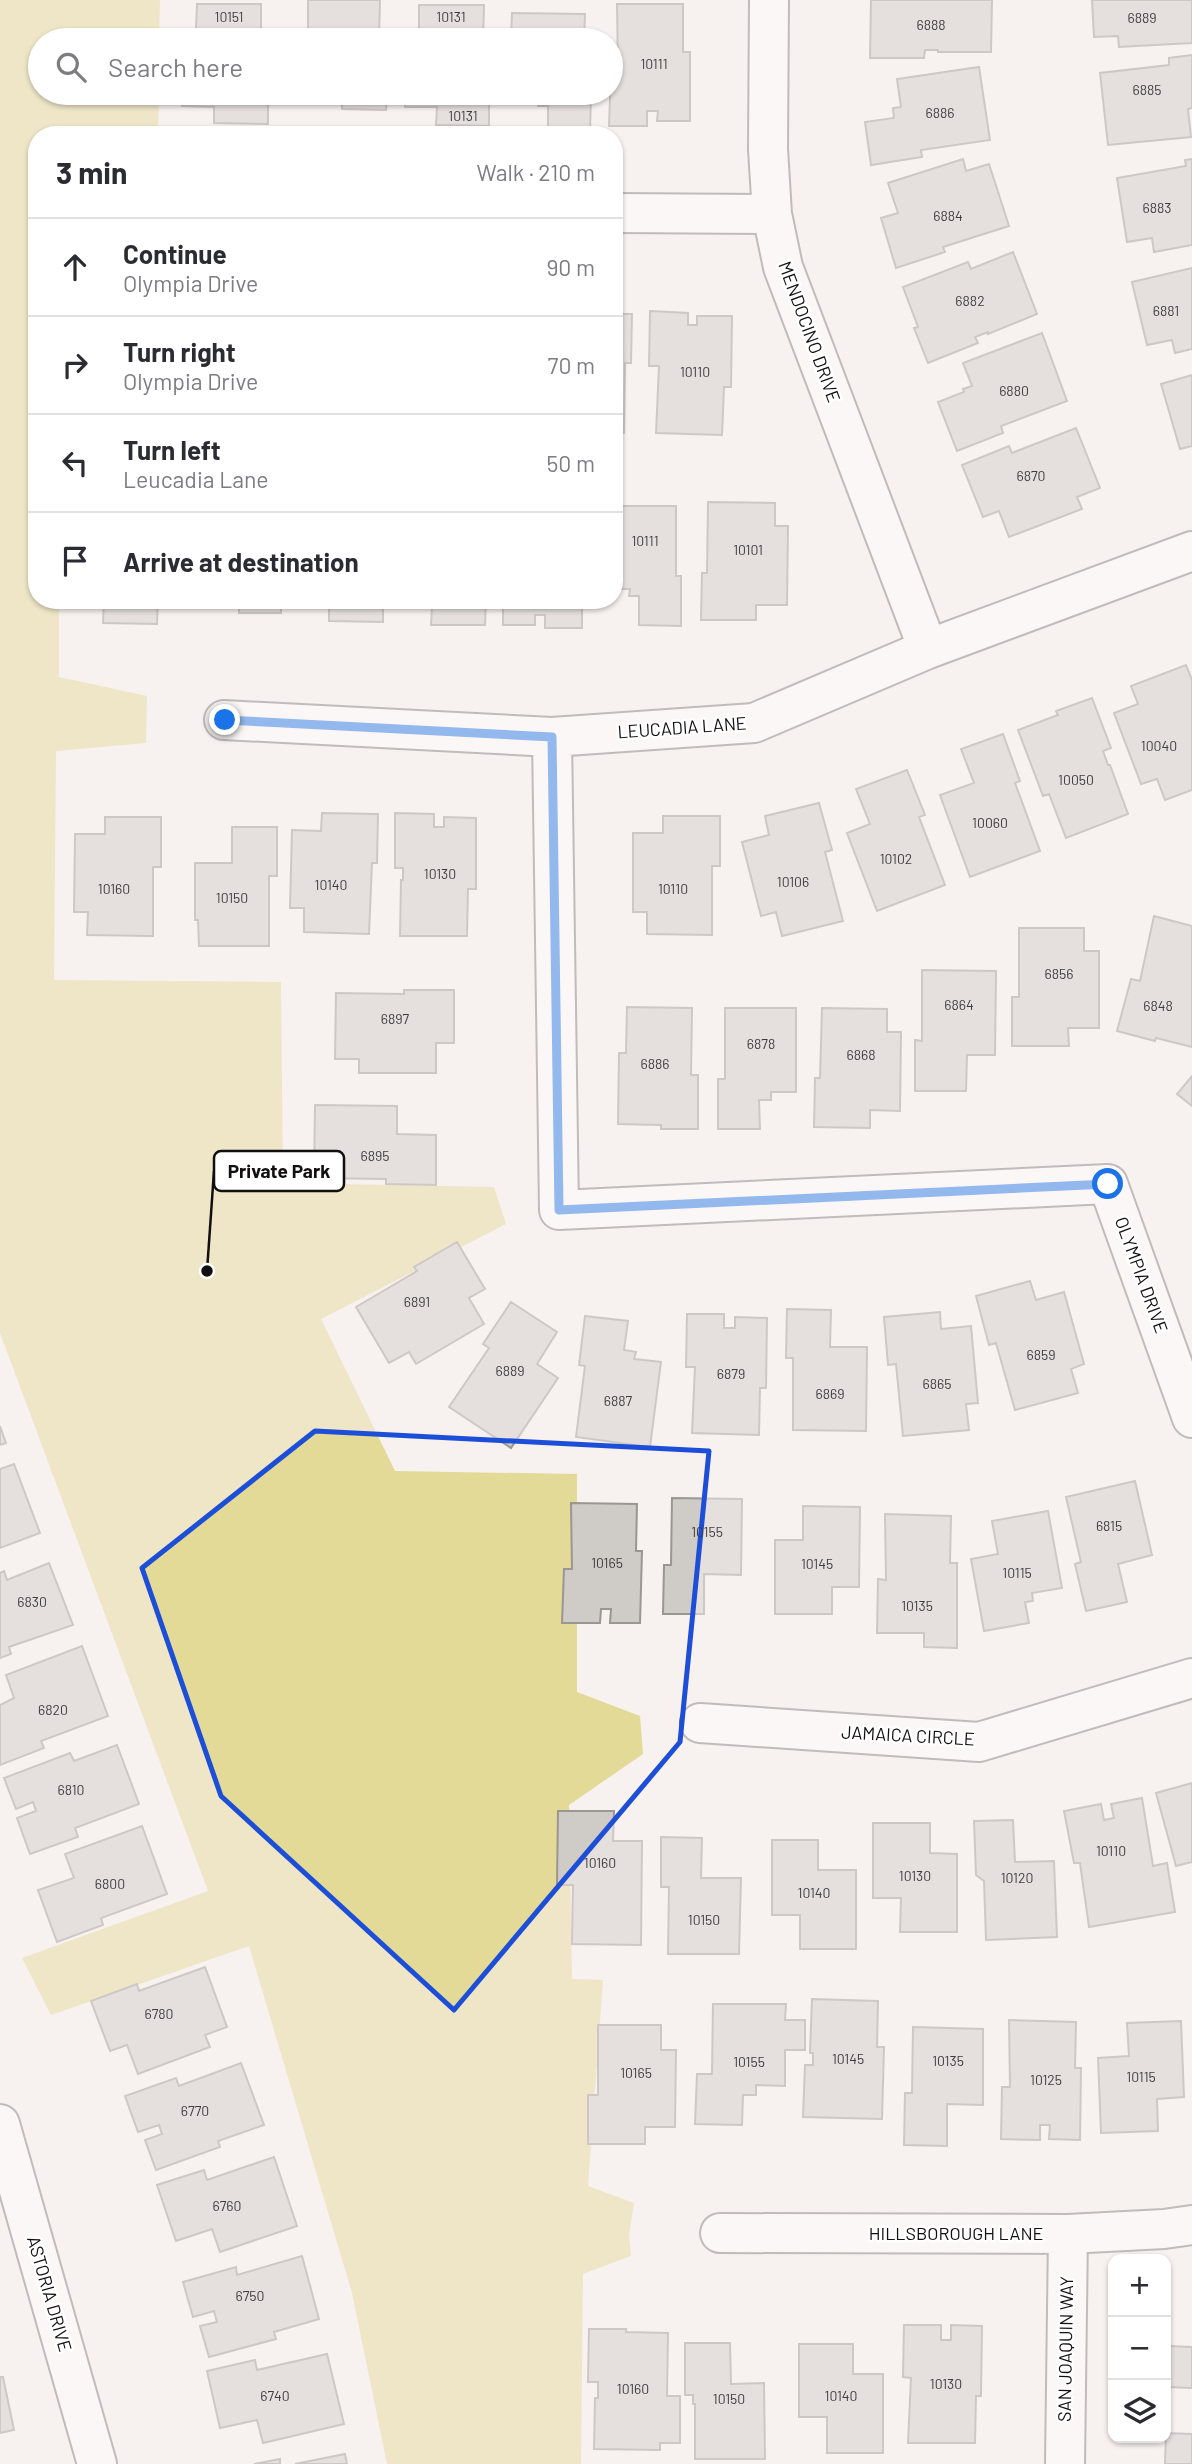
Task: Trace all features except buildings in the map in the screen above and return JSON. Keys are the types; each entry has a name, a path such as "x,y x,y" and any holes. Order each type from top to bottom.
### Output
{"street":[{"name":"MENDOCINO DRIVE","path":"769,0 768,149 772,214 783,267 928,649"},
{"path":"623,213 772,214"},
{"name":"LEUCADIA LANE","path":"225,720 552,737 754,723 928,649 1192,551"},
{"name":"OLYMPIA DRIVE","path":"552,737 559,1210 1108,1184 1192,1418"},
{"name":"JAMAICA CIRCLE","path":"700,1723 979,1742 1192,1678"},
{"name":"ASTORIA DRIVE","path":"0,2124 97,2464"},
{"name":"HILLSBOROUGH LANE","path":"720,2233 1068,2234 1164,2230 1192,2225"},
{"name":"SAN JOAQUIN WAY","path":"1065,2464 1068,2234"}],"highlighted area":[{"path":"315,1431 709,1451 680,1742 454,2010 221,1796 142,1568"}],"shaded area":[{"path":"0,0 160,0 159,28 28,28 28,105 159,105 158,126 28,126 28,609 59,609 59,677 147,696 146,743 56,751 54,980 281,982 283,1183 494,1187 506,1224 321,1319 395,1471 577,1474 577,1692 640,1716 643,1754 569,1805 572,1979 603,1980 588,2186 634,2203 629,2235 631,2256 583,2274 581,2464 387,2464 352,2293 249,1946 51,2015 22,1958 208,1891 0,1333"}],"place":[{"name":"Private Park","path":"207,1271"}],"route":[{"path":"225,720 552,737 559,1210 1108,1184"}]}
